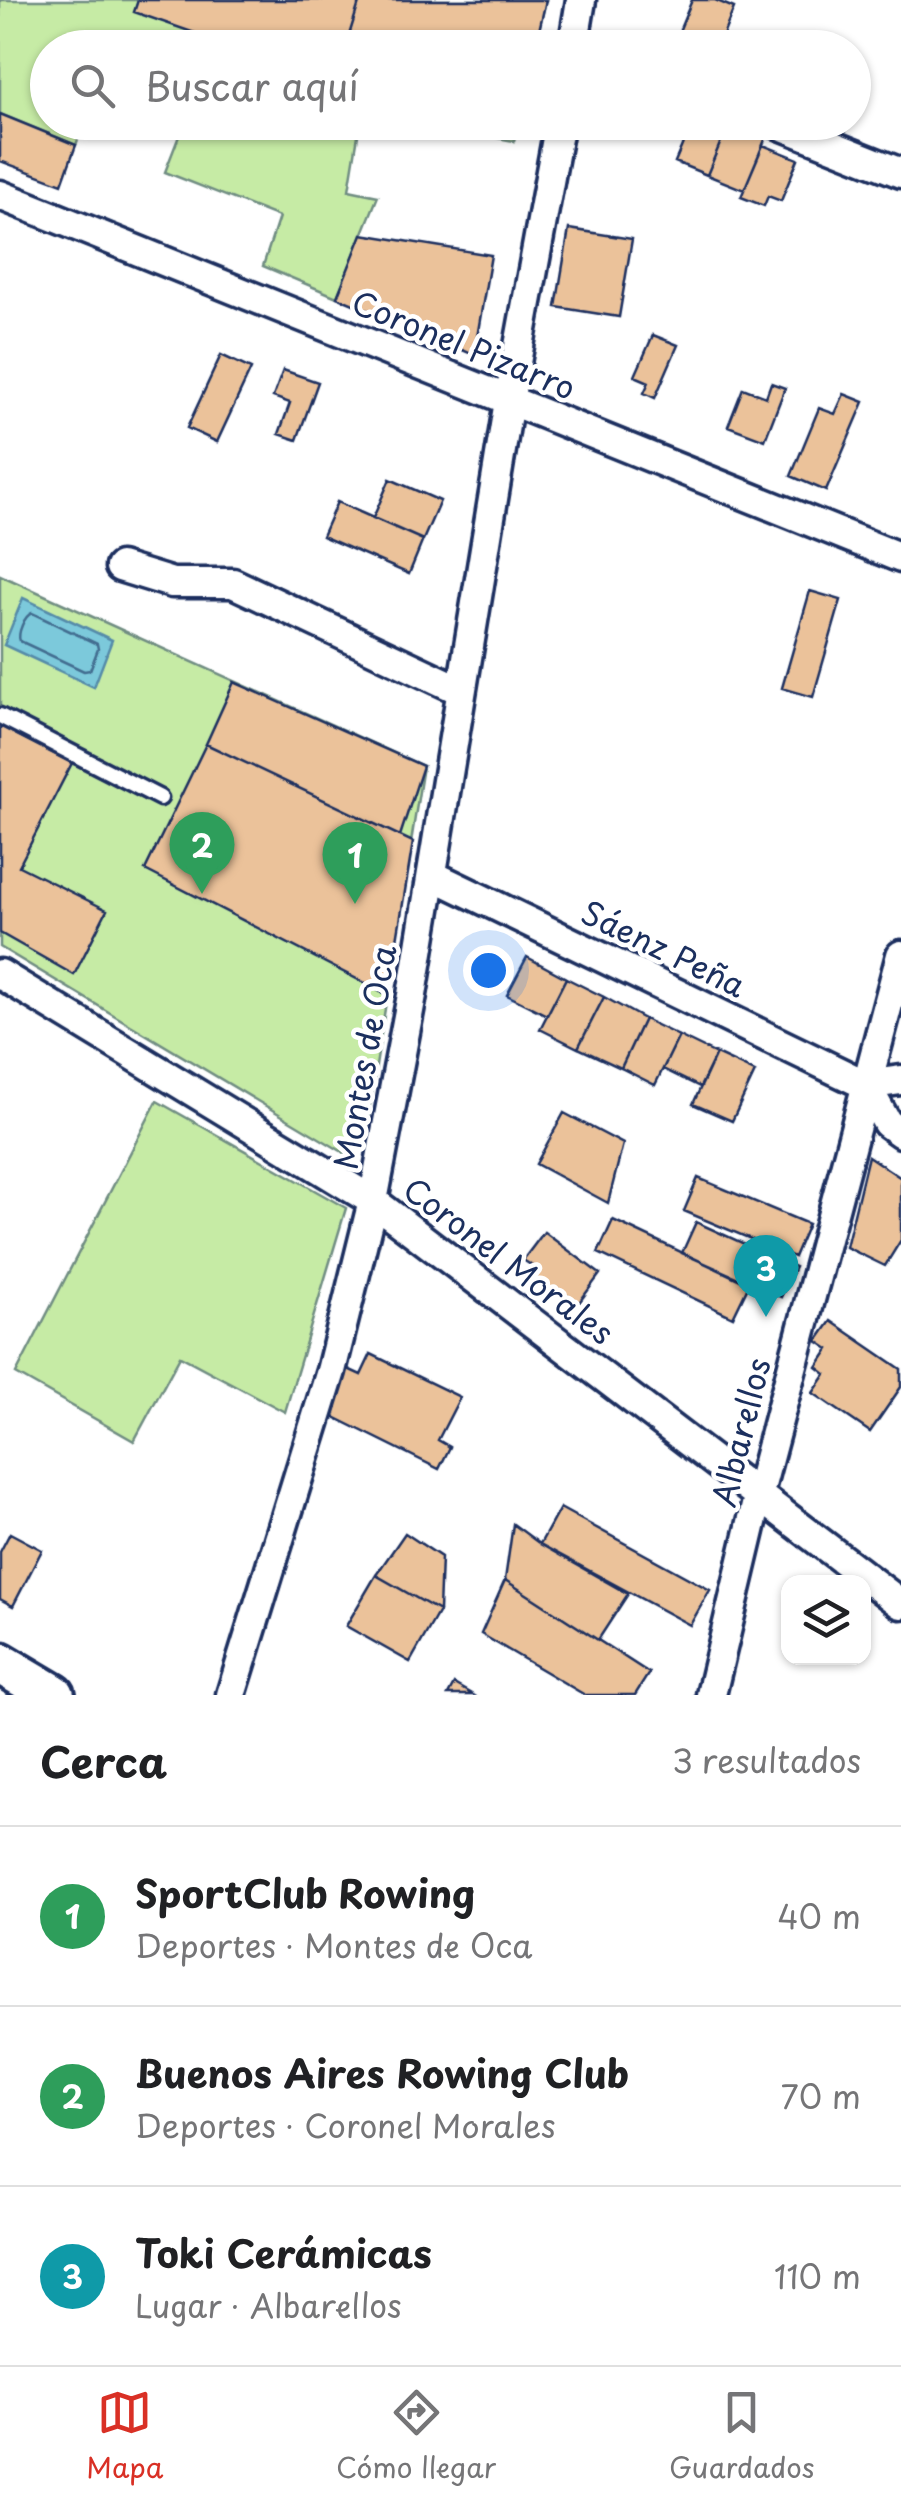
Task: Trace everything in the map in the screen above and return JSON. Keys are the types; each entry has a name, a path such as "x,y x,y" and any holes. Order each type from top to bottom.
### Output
{"street":[{"path":"578,30 581,0"},
{"name":"Montes de Oca","path":"231,1695 330,1370 374,1201 557,140"},
{"path":"819,140 901,173"},
{"name":"Coronel Pizarro","path":"0,194 901,558"},
{"path":"120,567 172,583 233,583 460,690"},
{"name":"Sáenz Peña","path":"432,875 866,1084"},
{"name":"Albarellos","path":"711,1695 759,1493 901,954"},
{"name":"Coronel Morales","path":"0,974 374,1201 901,1604"},
{"path":"901,1080 866,1084 887,1123 901,1133"},
{"path":"0,1663 54,1695"}],"lane":[{"path":"0,716 160,798"}],"green space":[{"path":"0,0 546,0 539,30 30,30 30,126 0,114"},
{"path":"177,140 357,140 349,190 378,196 337,297 263,266 279,217 165,172"},
{"path":"0,575 423,766 363,1149 346,1154 0,947"},
{"path":"157,1101 346,1208 285,1412 180,1356 134,1441 16,1374"}],"water":[{"path":"23,598 112,640 94,687 4,645"}],"building":[{"path":"138,0 360,0 351,30 186,30 134,12"},
{"path":"360,0 546,0 539,30 351,30"},
{"path":"692,0 715,0 734,8 725,30 680,30"},
{"path":"0,114 30,126 30,140 64,140 76,145 62,184 0,161"},
{"path":"684,140 722,140 707,175 675,162"},
{"path":"722,140 765,140 744,190 707,175"},
{"path":"763,145 798,159 781,201 768,196 764,206 741,197"},
{"path":"569,229 632,239 619,317 556,307"},
{"path":"362,234 491,255 474,355 337,297"},
{"path":"653,335 678,345 655,398 644,393 649,382 635,376"},
{"path":"221,355 251,369 217,442 187,428"},
{"path":"283,370 318,382 297,440 279,434 290,403 273,397"},
{"path":"771,383 785,388 765,440 728,426 743,388 766,397"},
{"path":"844,394 864,402 826,491 791,476 819,408 835,414"},
{"path":"390,479 440,501 423,540 373,518"},
{"path":"337,502 423,540 409,574 322,536"},
{"path":"810,591 841,600 813,697 782,688"},
{"path":"234,682 423,766 400,836 206,744"},
{"path":"0,726 72,763 19,866 107,910 74,975 0,933"},
{"path":"206,744 413,842 388,995 145,870"},
{"path":"527,957 566,978 547,1015 507,995"},
{"path":"566,978 604,997 578,1048 540,1029"},
{"path":"604,997 644,1019 621,1068 578,1048"},
{"path":"644,1019 679,1036 655,1085 621,1068"},
{"path":"679,1036 716,1054 700,1087 663,1069"},
{"path":"716,1054 755,1072 732,1121 693,1104"},
{"path":"564,1113 623,1144 608,1203 536,1164"},
{"path":"868,1156 901,1178 901,1240 885,1266 846,1247"},
{"path":"698,1178 808,1224 794,1257 684,1211"},
{"path":"613,1220 749,1284 733,1317 598,1253"},
{"path":"696,1222 795,1267 781,1297 682,1253"},
{"path":"544,1232 600,1274 578,1304 558,1289 552,1296 527,1278 534,1267 523,1260"},
{"path":"831,1321 901,1369 901,1387 870,1432 813,1393 826,1374 817,1367 829,1349 817,1341"},
{"path":"371,1354 460,1397 438,1440 450,1447 439,1469 326,1413 348,1369 361,1375"},
{"path":"560,1508 710,1590 690,1625 540,1544"},
{"path":"513,1524 540,1544 628,1594 598,1640 505,1580"},
{"path":"10,1533 42,1550 13,1606 0,1599 0,1552"},
{"path":"405,1533 441,1557 439,1611 376,1575"},
{"path":"376,1575 439,1611 410,1662 346,1626"},
{"path":"505,1580 649,1673 635,1695 585,1695 481,1634"},
{"path":"454,1684 473,1695 448,1695"}],"place":[{"name":"Buenos Aires Rowing Club","path":"202,894"},
{"name":"SportClub Rowing","path":"355,904"},
{"name":"Toki Cerámicas","path":"766,1317"}]}
